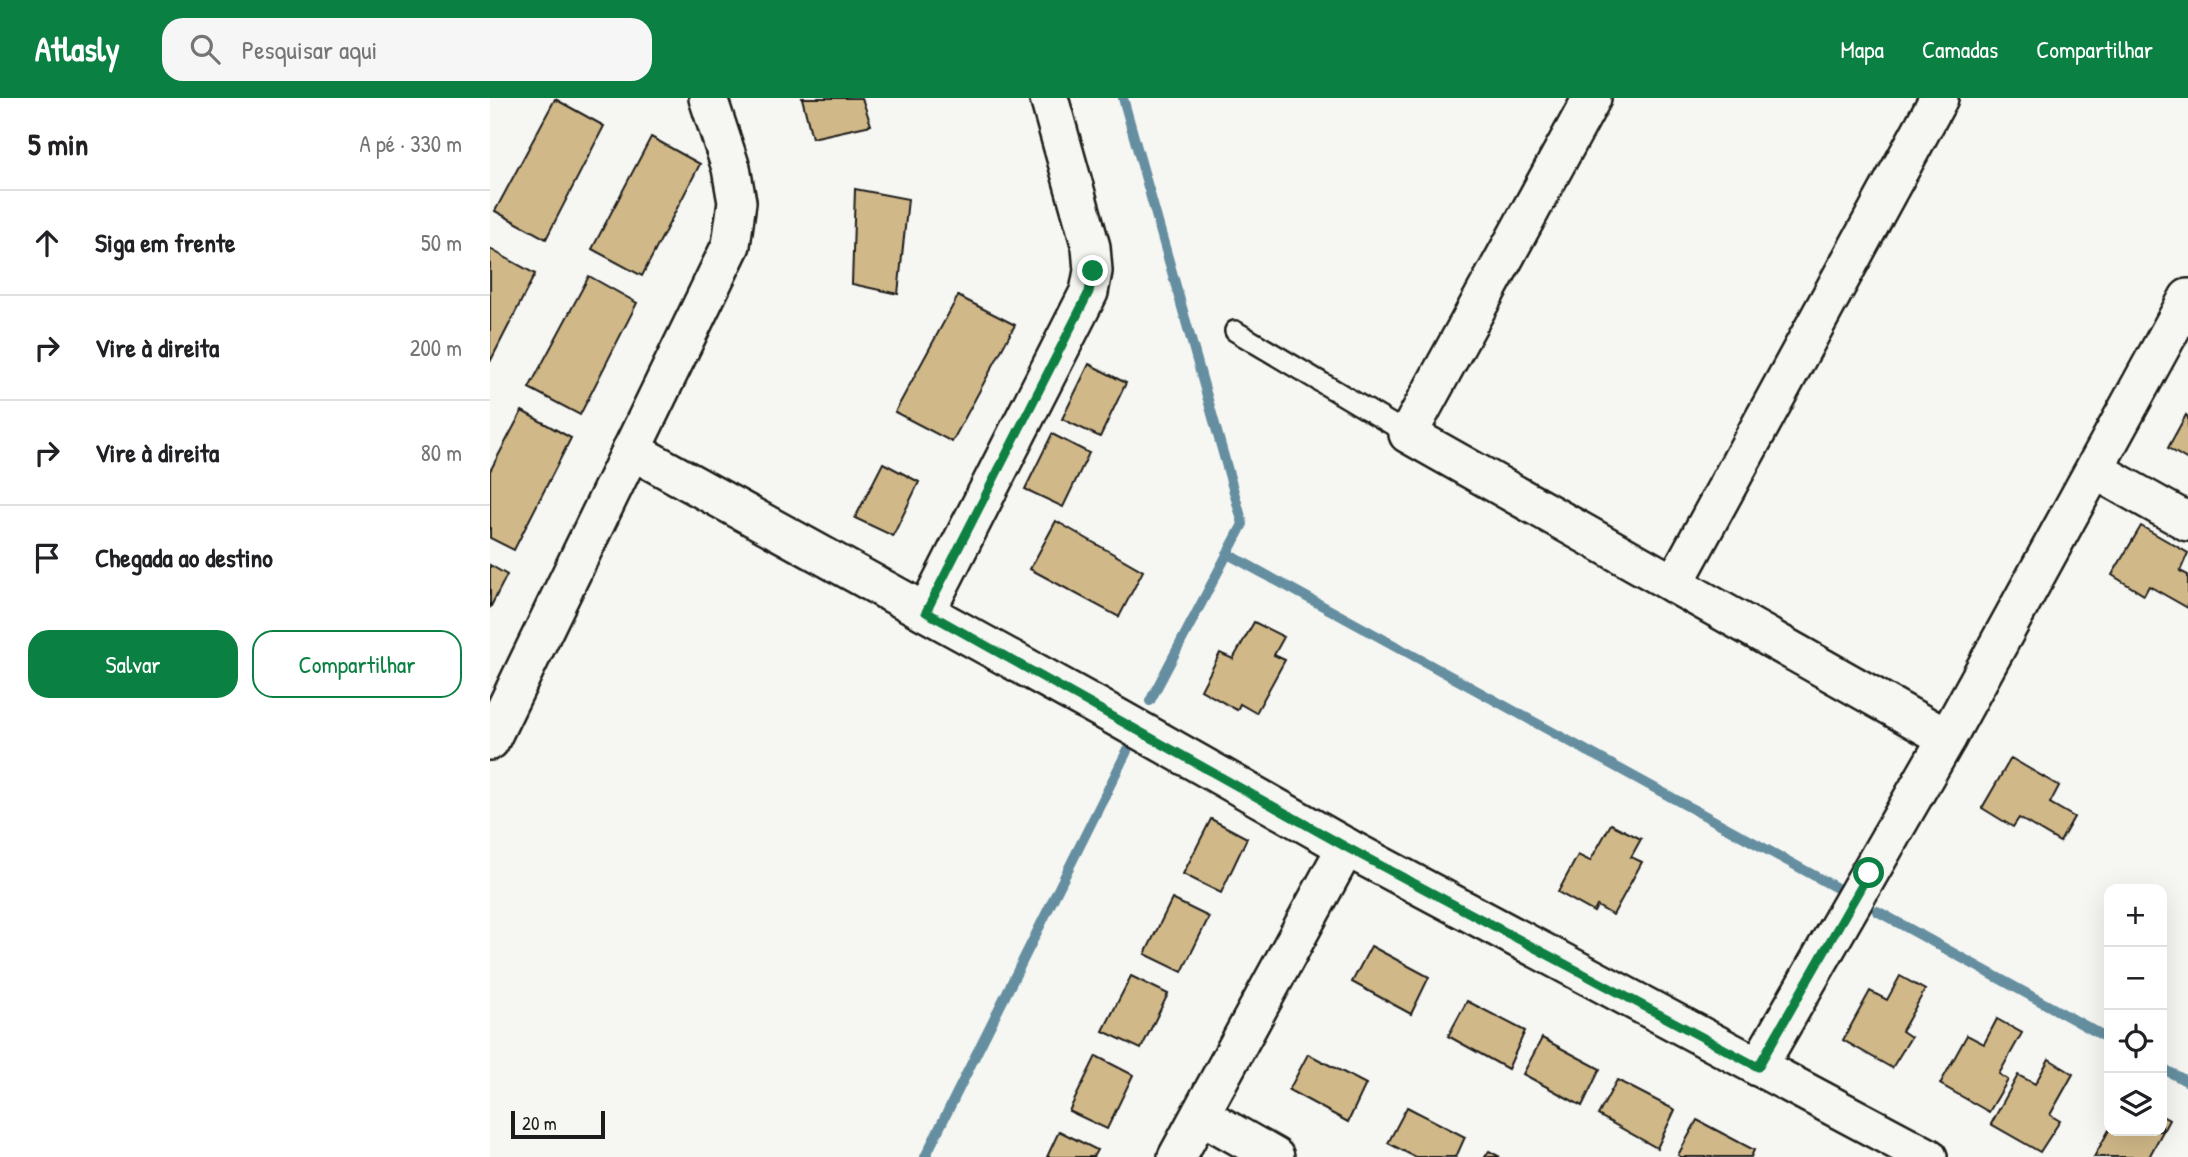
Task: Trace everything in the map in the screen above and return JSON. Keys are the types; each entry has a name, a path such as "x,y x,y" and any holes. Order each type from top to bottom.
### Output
{"street":[{"path":"490,741 731,245 737,202 731,168 708,98"},
{"path":"926,612 1089,292 1093,271 1091,247 1049,98"},
{"path":"1592,98 1408,434 1947,738"},
{"path":"1674,584 1939,98"},
{"path":"1758,1067 1947,738 2188,298"},
{"path":"631,450 1118,718 1346,847 1928,1157"},
{"path":"2095,470 2188,522"},
{"path":"1177,1157 1346,847"},
{"path":"1201,1115 1275,1157"}],"lane":[{"path":"1235,331 1408,434"}],"building":[{"path":"802,98 862,98 871,125 812,138"},
{"path":"555,99 604,126 546,239 495,211"},
{"path":"651,137 700,164 642,276 592,249"},
{"path":"855,189 908,199 898,294 852,284"},
{"path":"490,249 535,274 490,362"},
{"path":"589,276 637,303 580,415 529,388"},
{"path":"958,296 1015,325 952,442 895,412"},
{"path":"1089,364 1126,383 1100,437 1062,419"},
{"path":"522,411 571,438 514,550 490,538 490,471"},
{"path":"2186,415 2188,417 2188,460 2168,448"},
{"path":"1052,434 1089,453 1063,507 1025,489"},
{"path":"883,463 919,482 893,536 855,518"},
{"path":"1056,521 1143,571 1119,617 1030,569"},
{"path":"2141,526 2188,553 2180,571 2188,575 2188,608 2149,586 2144,595 2112,575"},
{"path":"490,565 507,575 490,608"},
{"path":"1254,622 1284,637 1274,655 1285,660 1256,713 1240,704 1237,710 1201,690 1220,653 1233,659"},
{"path":"2011,758 2059,786 2050,803 2074,817 2060,842 2019,818 2013,827 1982,808"},
{"path":"1211,819 1247,838 1221,893 1183,874"},
{"path":"1611,824 1641,839 1631,857 1642,862 1613,915 1597,906 1594,912 1558,892 1578,855 1590,861"},
{"path":"1172,899 1209,917 1182,972 1145,954"},
{"path":"1371,946 1429,977 1411,1014 1352,982"},
{"path":"1131,976 1168,994 1141,1049 1103,1031"},
{"path":"1900,976 1925,990 1902,1031 1911,1037 1892,1068 1843,1040 1870,991 1887,1000"},
{"path":"1467,1001 1525,1031 1508,1069 1448,1036"},
{"path":"1997,1019 2022,1033 1999,1074 2008,1080 1989,1112 1940,1084 1967,1035 1984,1044"},
{"path":"1542,1038 1600,1069 1582,1106 1523,1074"},
{"path":"1308,1054 1366,1084 1348,1122 1289,1090"},
{"path":"1096,1056 1133,1075 1107,1129 1069,1111"},
{"path":"2049,1059 2073,1074 2050,1115 2060,1121 2040,1152 1991,1124 2018,1075 2035,1084"},
{"path":"1617,1080 1675,1110 1657,1148 1598,1115"},
{"path":"1407,1107 1465,1137 1456,1157 1415,1157 1388,1143"},
{"path":"1697,1120 1754,1150 1751,1157 1678,1155"},
{"path":"1059,1131 1097,1150 1093,1157 1047,1157"},
{"path":"2106,1136 2160,1136 2149,1157 2094,1157"},
{"path":"1489,1151 1500,1157 1485,1157"}],"waterway":[{"path":"1123,98 1243,524 1150,701"},
{"path":"1228,554 1835,887"},
{"path":"925,1157 1127,751"},
{"path":"1877,911 2104,1036"},
{"path":"2167,1071 2188,1082"}],"route":[{"path":"1093,271 1089,292 926,612 1346,847 1758,1067 1869,873"}]}
